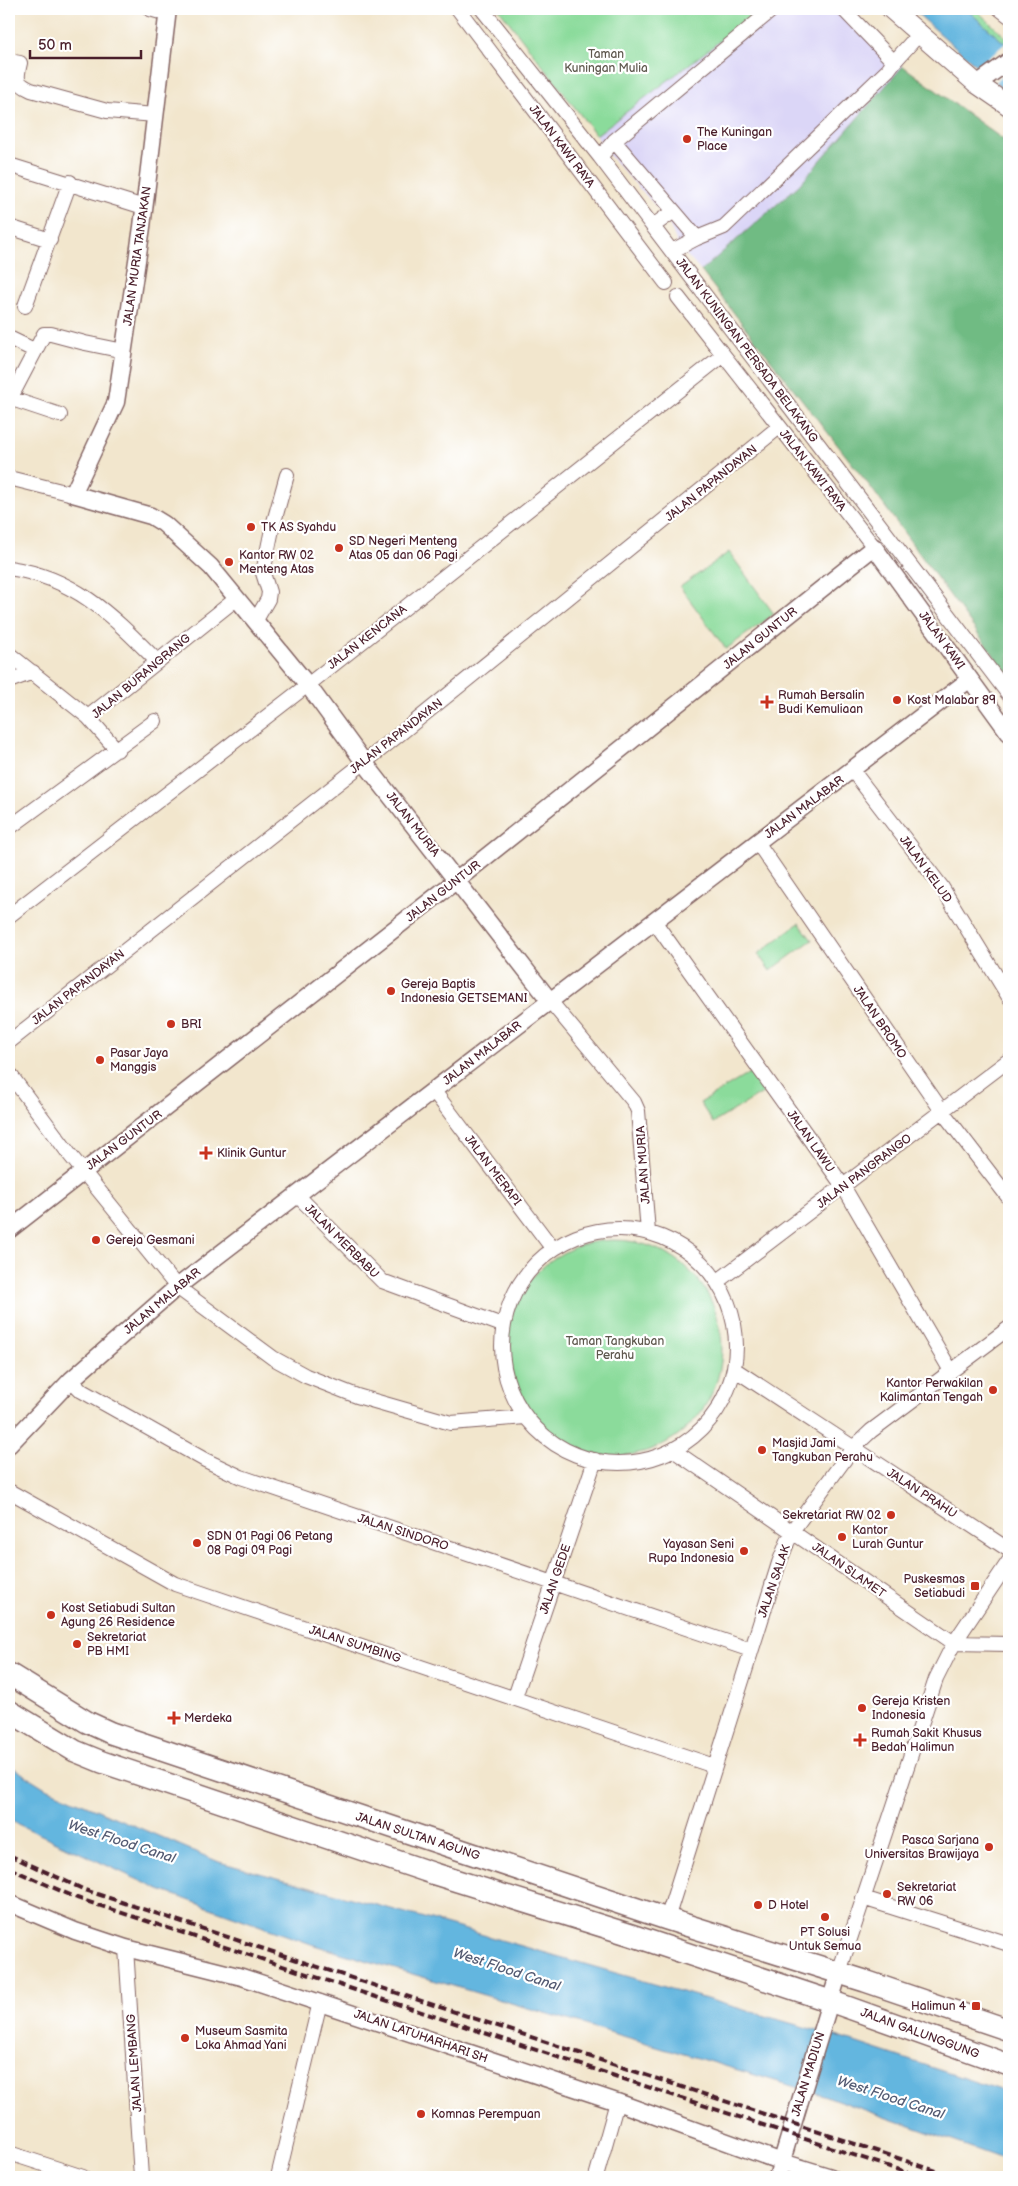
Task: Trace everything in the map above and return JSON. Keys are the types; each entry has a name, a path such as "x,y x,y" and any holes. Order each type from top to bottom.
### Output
{"main road":[{"path":"892,9 919,34 981,80 1009,106"},
{"name":"JALAN SULTAN AGUNG","path":"9,1674 87,1722 111,1734 667,1919 839,1972"},
{"path":"9,1711 59,1742 102,1762 435,1874 620,1932 828,2006"},
{"path":"620,1932 629,1906"},
{"path":"839,1972 1009,2030"},
{"name":"JALAN GALUNGGUNG","path":"828,2006 1009,2065"}],"street":[{"path":"150,9 167,11"},
{"name":"JALAN KAWI RAYA","path":"458,9 666,283"},
{"name":"JALAN KUNINGAN PERSADA BELAKANG","path":"482,9 600,157 1009,695"},
{"path":"600,157 614,141 773,9"},
{"path":"843,9 894,62"},
{"path":"1000,9 1009,16"},
{"name":"JALAN MURIA TANJAKAN","path":"73,494 116,402 144,207 167,11"},
{"path":"672,251 724,227 888,70 919,34"},
{"path":"9,61 20,63 17,80 20,85 31,90 107,111 155,115"},
{"path":"981,80 1009,61"},
{"path":"614,141 697,238"},
{"path":"9,165 70,182 144,207"},
{"path":"25,306 70,182"},
{"path":"652,226 674,211"},
{"path":"9,228 50,240"},
{"name":"JALAN KAWI RAYA","path":"678,297 874,547"},
{"path":"60,415 9,399 44,334 47,333 124,351"},
{"path":"9,338 34,350"},
{"name":"JALAN KENCANA","path":"9,916 307,684 723,355"},
{"name":"JALAN PAPANDAYAN","path":"9,1042 364,762 779,427"},
{"path":"256,620 268,600 269,592 263,572 272,529 287,475"},
{"path":"9,478 73,494"},
{"name":"JALAN MURIA","path":"73,494 151,516 164,524 211,567 307,684 364,762 550,1001 634,1102 638,1111 648,1232"},
{"name":"JALAN KAWI","path":"874,547 1009,733"},
{"name":"JALAN GUNTUR","path":"9,1230 457,880 874,547"},
{"path":"9,568 39,575 75,589 94,601 123,626 157,661"},
{"name":"JALAN BURANGRANG","path":"117,750 88,717 236,599"},
{"path":"9,654 88,717"},
{"path":"9,681 33,672"},
{"name":"JALAN MALABAR","path":"9,1445 71,1380 177,1287 757,842 856,776 970,679"},
{"path":"9,827 155,722"},
{"name":"JALAN KELUD","path":"856,776 942,886 1009,997"},
{"name":"JALAN BROMO","path":"757,842 942,1111 1009,1198"},
{"name":"JALAN LAWU","path":"654,921 843,1186 952,1371"},
{"name":"JALAN PANGRANGO","path":"718,1281 1009,1060"},
{"path":"9,1073 83,1171 177,1287 272,1358 306,1376 357,1396 452,1423 526,1417"},
{"name":"JALAN MERAPI","path":"433,1090 553,1249"},
{"name":"JALAN MERBABU","path":"297,1195 382,1281 502,1325"},
{"path":"624,1229 648,1232 664,1238 685,1250 704,1265 718,1281 730,1307 735,1327 734,1369 722,1402 713,1416 701,1430 673,1450 654,1458 635,1462 614,1463 575,1454 556,1445 540,1432 515,1401 507,1383 501,1344 502,1325 506,1309 520,1280 542,1256 553,1249 577,1236 600,1230 624,1229"},
{"name":"JALAN SALAK","path":"667,1919 778,1563 792,1531 853,1448 870,1431 1009,1328"},
{"name":"JALAN PRAHU","path":"734,1369 1009,1550"},
{"name":"JALAN SINDORO","path":"71,1380 82,1391 205,1460 241,1477 750,1650"},
{"name":"JALAN SLAMET","path":"673,1450 954,1643"},
{"name":"JALAN GEDE","path":"515,1697 595,1460"},
{"name":"JALAN SUMBING","path":"9,1491 175,1584 515,1697 714,1766"},
{"path":"839,1972 936,1679 954,1643 1009,1561"},
{"path":"954,1643 1009,1644"},
{"path":"863,1898 1009,1944"},
{"name":"JALAN LATUHARHARI SH","path":"9,1903 75,1930 126,1948 242,1977 617,2102 780,2170 831,2177"},
{"name":"JALAN LEMBANG","path":"126,1948 141,2177"},
{"name":"JALAN MADIUN","path":"780,2170 839,1972"},
{"path":"278,2177 320,2002"},
{"path":"596,2177 617,2102"},
{"path":"9,2153 84,2177"}],"shaded area":[{"path":"499,9 851,9 903,66 799,185 701,271 679,247 666,217 606,152 596,135"}],"green space":[{"name":"Taman Kuningan Mulia","path":"499,9 762,9 596,135"},
{"path":"966,9 975,9 1009,40 1005,44"},
{"path":"903,66 1009,144 1009,676 872,489 701,271 799,185"},
{"path":"729,552 774,614 726,649 680,587"},
{"path":"799,923 812,940 770,971 758,954"},
{"path":"753,1071 766,1091 713,1123 700,1103"},
{"name":"Taman Tangkuban Perahu","path":"603,1240 625,1240 655,1248 674,1258 691,1271 704,1288 714,1307 722,1337 722,1359 714,1389 704,1408 691,1425 674,1438 645,1452 625,1456 603,1456 583,1452 563,1443 545,1432 530,1417 510,1379 506,1359 506,1337 510,1317 519,1297 530,1279 545,1264 583,1244"}],"water":[{"path":"912,9 966,9 1009,47 1009,94"},
{"name":"West Flood Canal","path":"9,1765 44,1787 219,1862 417,1916 839,2037 1009,2093 1009,2161 823,2095 314,1945 160,1890 9,1820"}],"pier":[{"path":"1007,42 1009,44 1009,71 993,84 975,68"}],"railway":[{"path":"9,1855 85,1890 955,2177"},
{"path":"9,1868 77,1898 920,2177"}],"place":[{"name":"The Kuningan Place","path":"687,139"},
{"name":"TK AS Syahdu","path":"251,527"},
{"name":"SD Negeri Menteng Atas 05 dan 06 Pagi","path":"339,548"},
{"name":"Kantor RW 02 Menteng Atas","path":"229,562"},
{"name":"Kost Malabar 89","path":"897,700"},
{"name":"Rumah Bersalin Budi Kemuliaan","path":"767,702"},
{"name":"Gereja Baptis Indonesia GETSEMANI","path":"391,991"},
{"name":"BRI","path":"171,1024"},
{"name":"Pasar Jaya Manggis","path":"100,1060"},
{"name":"Klinik Guntur","path":"206,1153"},
{"name":"Gereja Gesmani","path":"96,1240"},
{"name":"Kantor Perwakilan Kalimantan Tengah","path":"993,1390"},
{"name":"Masjid Jami Tangkuban Perahu","path":"762,1450"},
{"name":"Sekretariat RW 02","path":"891,1515"},
{"name":"Kantor Lurah Guntur","path":"842,1537"},
{"name":"SDN 01 Pagi 06 Petang 08 Pagi 09 Pagi","path":"197,1543"},
{"name":"Yayasan Seni Rupa Indonesia","path":"744,1551"},
{"name":"Puskesmas Setiabudi","path":"975,1586"},
{"name":"Kost Setiabudi Sultan Agung 26 Residence","path":"51,1615"},
{"name":"Sekretariat PB HMI","path":"77,1644"},
{"name":"Gereja Kristen Indonesia","path":"862,1708"},
{"name":"Merdeka","path":"174,1718"},
{"name":"Rumah Sakit Khusus Bedah Halimun","path":"860,1740"},
{"name":"Pasca Sarjana Universitas Brawijaya","path":"989,1847"},
{"name":"Sekretariat RW 06","path":"887,1894"},
{"name":"D Hotel","path":"758,1905"},
{"name":"PT Solusi Untuk Semua","path":"825,1917"},
{"name":"Halimun 4","path":"976,2006"},
{"name":"Museum Sasmita Loka Ahmad Yani","path":"185,2038"},
{"name":"Komnas Perempuan","path":"421,2114"}]}
